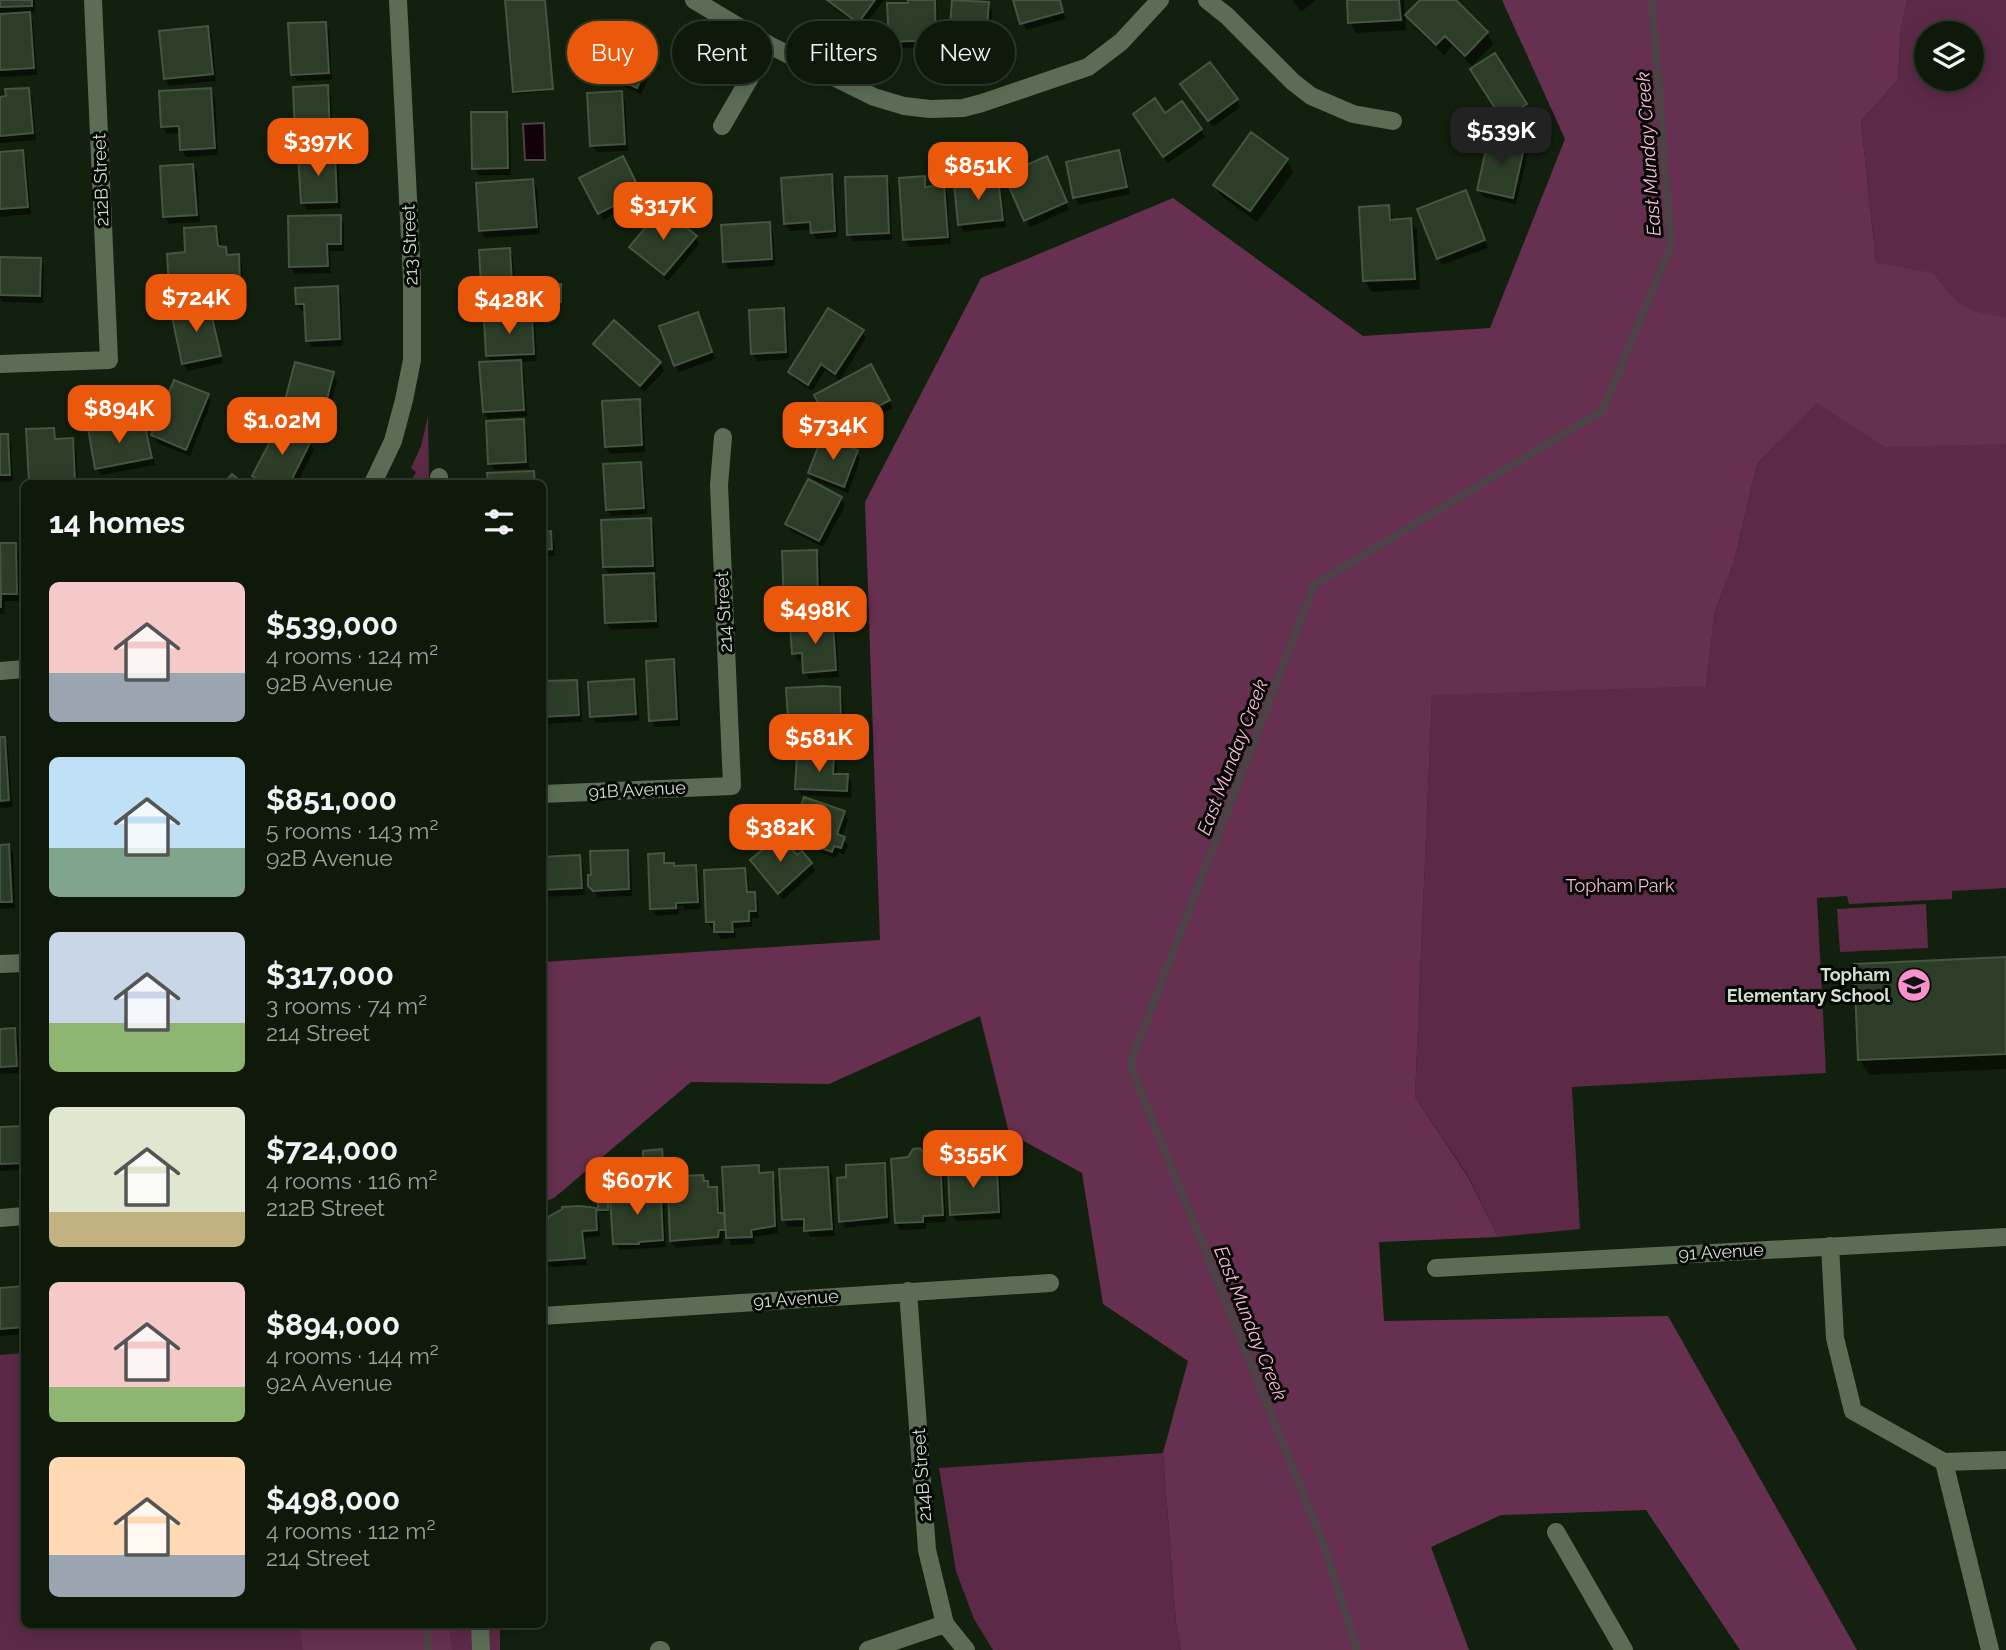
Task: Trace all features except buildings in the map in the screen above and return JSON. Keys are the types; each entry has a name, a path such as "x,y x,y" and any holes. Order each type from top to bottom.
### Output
{"street":[{"name":"212B Street","path":"0,364 108,359 93,0"},
{"name":"213 Street","path":"374,480 393,441 412,360 412,278 398,0"},
{"path":"694,0 729,21"},
{"path":"772,46 874,97 904,106 930,109 963,108 1006,97 1088,67 1121,42 1160,0"},
{"path":"1207,0 1311,96 1353,114 1393,121"},
{"path":"722,126 746,84"},
{"name":"214 Street","path":"723,437 719,485 732,786"},
{"path":"0,670 21,669"},
{"name":"91B Avenue","path":"546,794 732,786"},
{"path":"0,964 21,963"},
{"path":"0,1218 21,1216"},
{"name":"91 Avenue","path":"1437,1268 2006,1237"},
{"path":"1830,1246 1835,1338 1853,1411 1944,1462 2006,1460"},
{"name":"91 Avenue","path":"546,1316 1050,1283"},
{"name":"214B Street","path":"908,1291 927,1550 945,1624 966,1650"},
{"path":"1944,1462 1990,1650"},
{"path":"1556,1532 1624,1650"},
{"path":"869,1650 945,1624"},
{"path":"480,1628 481,1650"}],"green space":[{"name":"Topham Park","path":"1907,0 2006,0 2006,888 1952,891 1952,899 1849,904 1847,896 1817,898 1826,1073 1572,1087 1580,1229 1498,1237 1468,1176 1415,1097 1432,694 1706,685 1715,611 1734,562 1757,464 1857,362 1876,263 1861,121 1898,80 1901,28"},
{"path":"428,416 429,480 412,480 416,472 411,468 421,446"},
{"path":"1926,904 1928,948 1840,952 1837,909"},
{"path":"21,1353 21,1628 500,1628 500,1650 0,1650 0,1355"},
{"path":"1163,1453 1176,1623 1181,1650 993,1650 974,1619 956,1571 939,1468"}],"shaded area":[{"path":"1502,0 1907,0 1901,28 1898,80 1861,121 1876,263 1933,273 1949,294 1963,306 1980,313 2006,317 2006,444 1885,447 1817,403 1757,464 1734,562 1715,611 1706,686 1432,695 1415,1097 1468,1177 1498,1237 1379,1242 1384,1321 1668,1316 1857,1650 1740,1650 1646,1510 1501,1515 1431,1547 1469,1650 1181,1650 1176,1623 1163,1453 1188,1361 1103,1304 1082,1173 1009,1133 980,1016 829,1084 691,1082 554,1198 546,1201 546,962 880,940 865,502 981,278 1173,198 1363,336 1490,328 1565,139"},
{"path":"544,123 545,160 525,160 523,124"},
{"path":"300,1628 449,1628 452,1650 303,1650"}],"waterway":[{"name":"East Munday Creek","path":"1357,1650 1325,1548 1130,1064 1314,585 1603,410 1671,245 1652,0"},
{"path":"427,1628 428,1650"}],"place":[{"name":"Topham Elementary School","path":"1914,985"}]}
